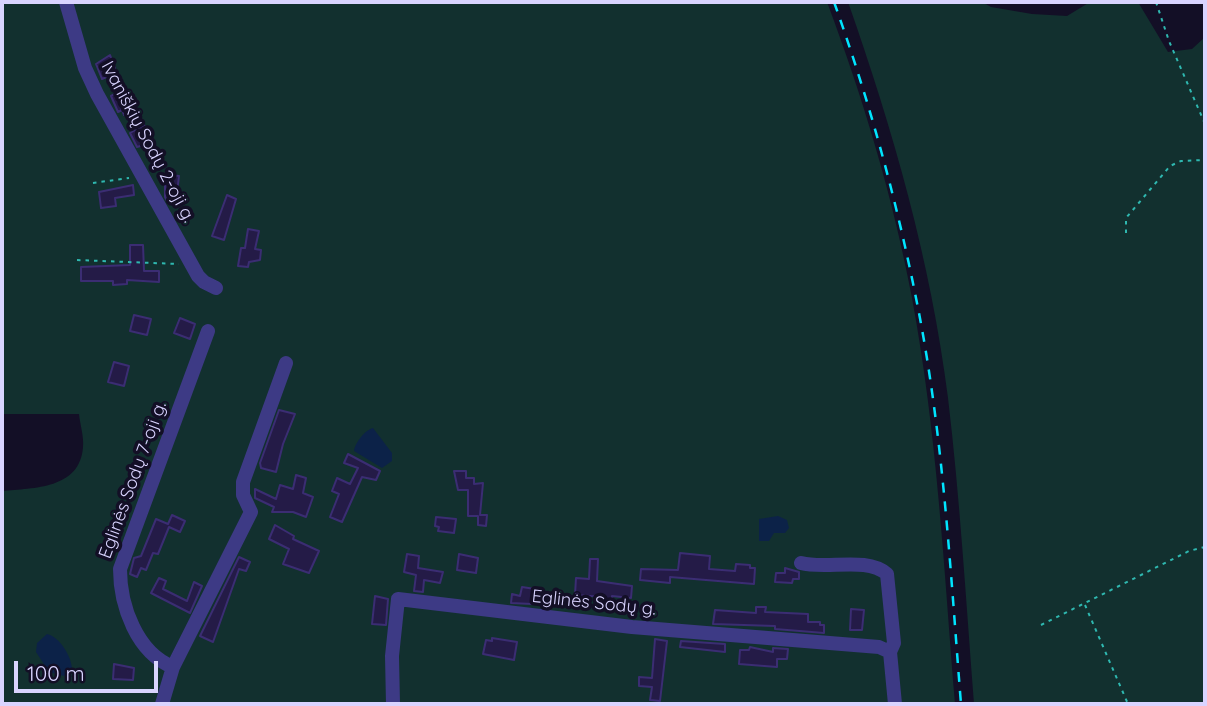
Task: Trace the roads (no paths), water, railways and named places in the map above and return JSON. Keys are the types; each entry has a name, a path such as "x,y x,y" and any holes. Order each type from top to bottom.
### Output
{"street":[{"name":"Ivaniškių Sodų 2-oji g.","path":"66,2 85,68 190,261 204,282 216,288"},
{"name":"Eglinės Sodų 7-oji g.","path":"173,667 153,657 138,636 121,585 120,569 208,331"},
{"path":"162,704 173,667 251,512 243,495 243,482 286,363"},
{"path":"801,563 866,566 887,574 894,643 890,652 894,704"},
{"name":"Eglinės Sodų g.","path":"393,704 392,656 398,599 632,627 879,647 890,652"}],"water":[{"path":"373,428 392,453 392,461 382,468 354,451 361,437"},
{"path":"778,516 787,520 789,528 785,533 774,533 769,541 759,541 759,519"},
{"path":"47,634 60,643 69,658 72,668 64,676 49,672 36,652 37,643"}],"railway":[{"path":"834,2 890,182 925,344 939,446 961,704"}]}
